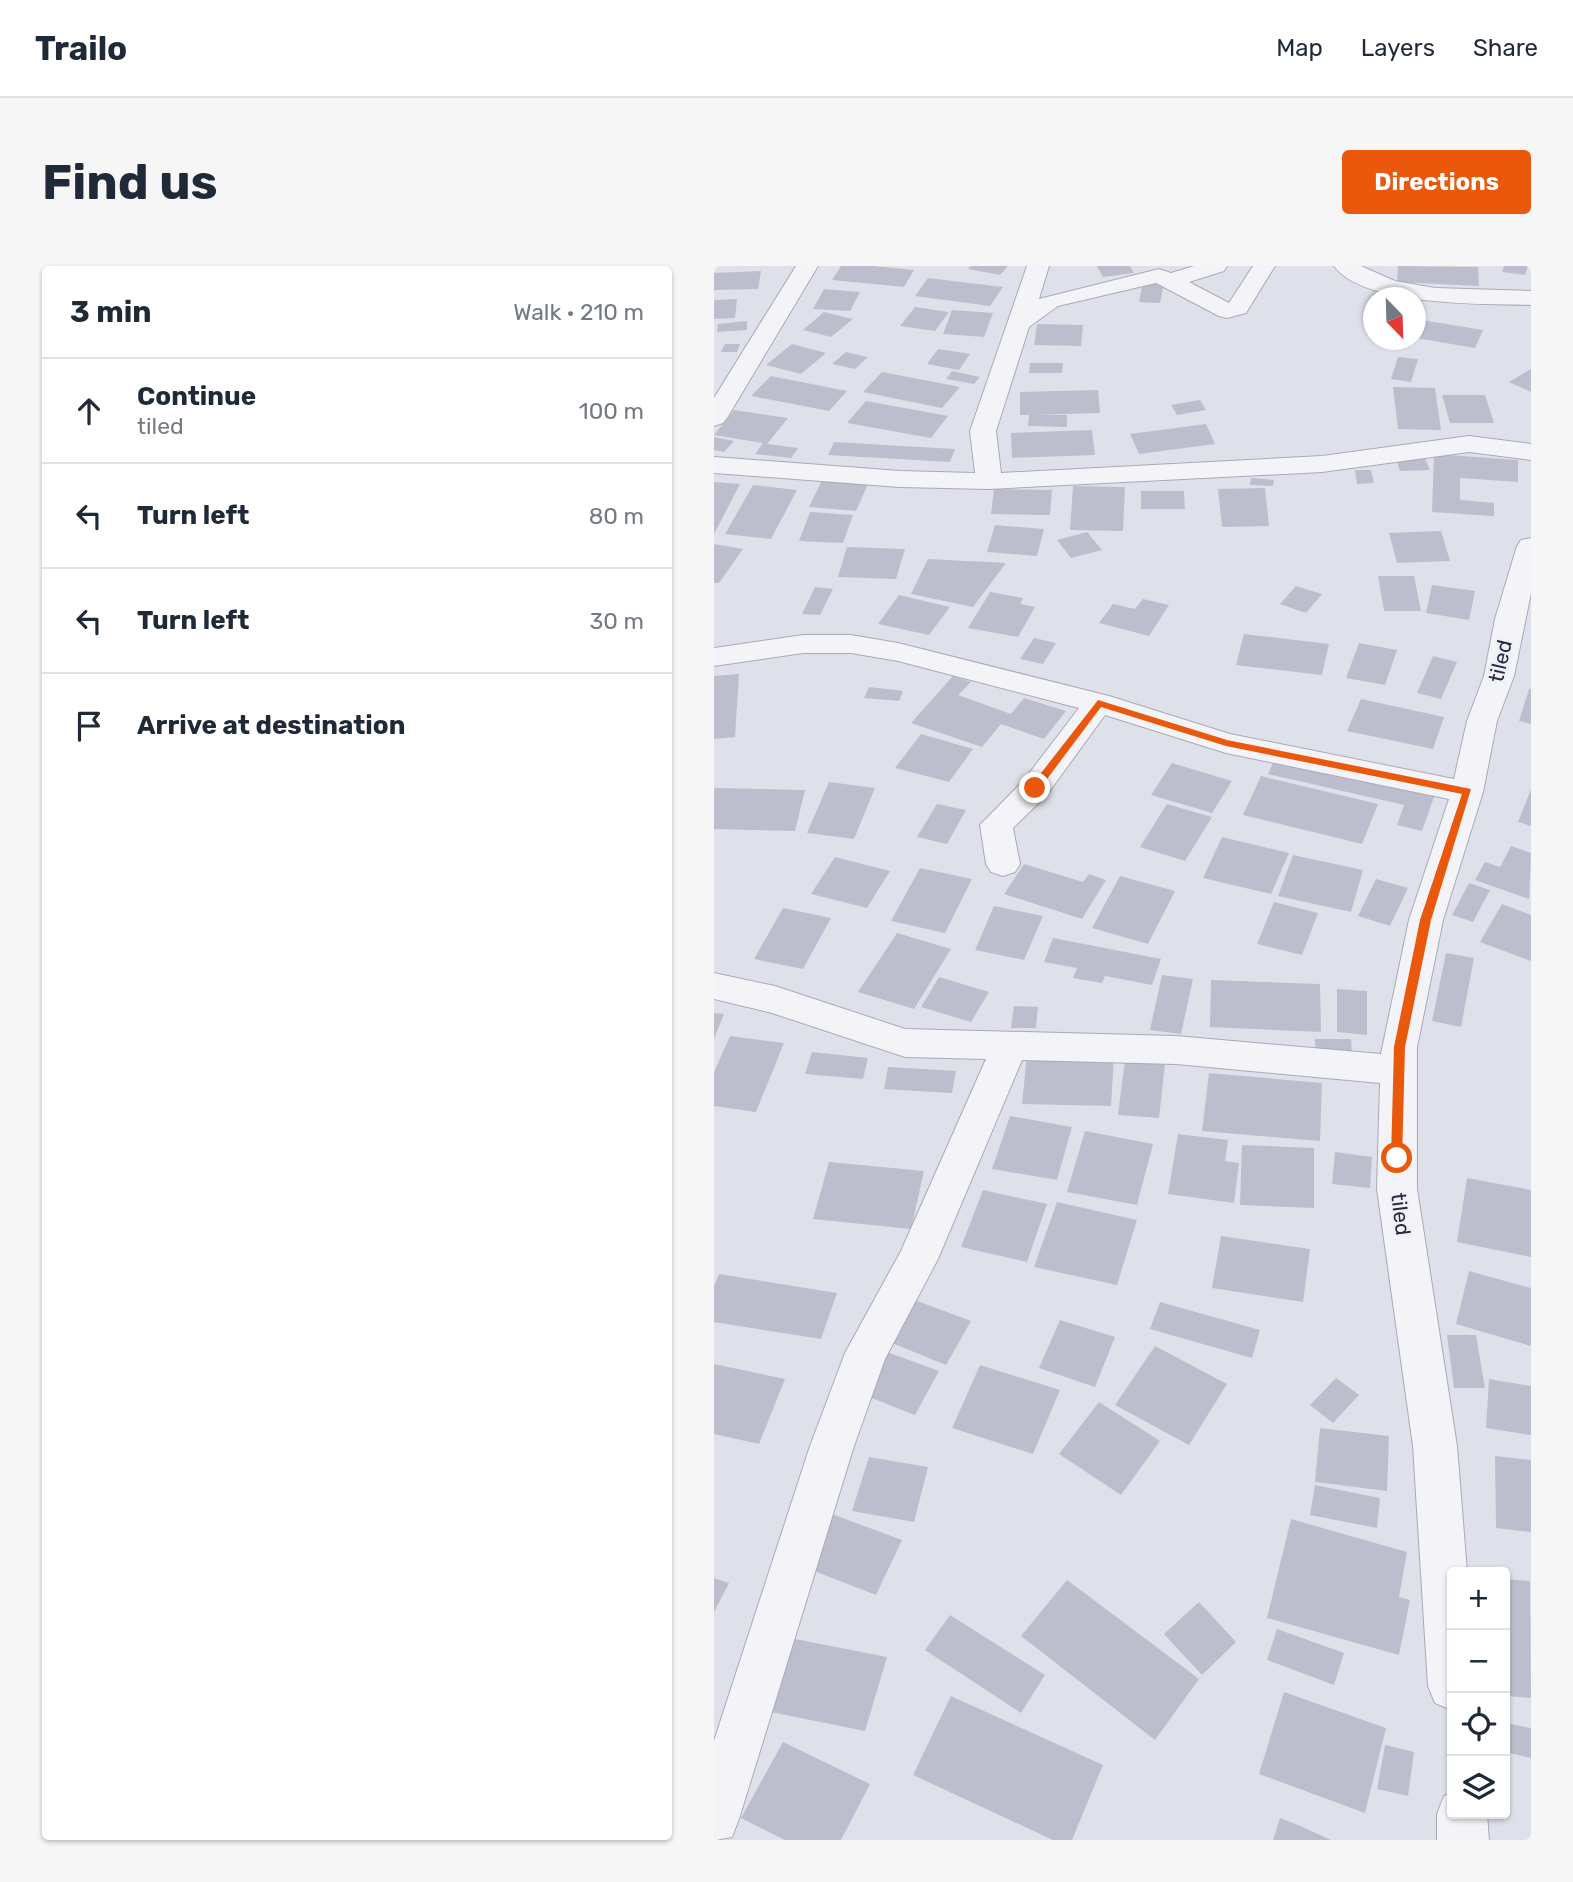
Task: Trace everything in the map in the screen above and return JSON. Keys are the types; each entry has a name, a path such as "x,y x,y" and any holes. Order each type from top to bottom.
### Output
{"street":[{"path":"714,418 807,266"},
{"path":"989,481 983,431 1038,266"},
{"path":"1171,281 1216,266"},
{"path":"1020,323 1050,301 1159,276 1227,311 1238,308 1264,266"},
{"path":"1345,266 1363,278 1403,290 1531,298"},
{"path":"714,465 900,479 989,481 1322,464 1469,444 1531,452"},
{"name":"tiled","path":"1448,1630 1435,1446 1397,1189 1399,1047 1426,920 1467,792 1482,721 1520,621 1531,546"},
{"path":"714,657 803,643 851,644 898,652 1098,704 1226,743 1467,792"},
{"path":"1003,864 996,825 1035,788 1098,704"},
{"path":"714,986 775,1000 905,1043 1176,1050 1398,1070"},
{"path":"714,1819 832,1446 866,1353 918,1259 1011,1044"},
{"path":"1461,1819 1463,1840"}],"building":[{"path":"841,266 914,270 904,287 832,280"},
{"path":"971,266 1008,266 1000,275 968,269"},
{"path":"1097,266 1130,266 1134,273 1103,277"},
{"path":"1398,266 1478,267 1479,286 1397,282"},
{"path":"1504,266 1528,266 1525,275 1502,272"},
{"path":"761,271 758,289 714,290 714,273"},
{"path":"928,278 1003,287 990,306 915,296"},
{"path":"1143,282 1164,283 1160,303 1139,302"},
{"path":"824,289 860,292 850,311 813,309"},
{"path":"737,299 735,318 714,319 714,300"},
{"path":"915,307 949,312 935,331 900,326"},
{"path":"952,310 993,313 984,337 943,334"},
{"path":"824,312 853,319 831,337 803,330"},
{"path":"747,321 747,330 717,332 718,324"},
{"path":"1426,321 1483,330 1475,348 1426,340"},
{"path":"1037,324 1083,325 1081,346 1034,345"},
{"path":"725,344 740,344 737,352 721,352"},
{"path":"792,344 826,353 801,374 766,365"},
{"path":"938,349 970,354 959,370 927,364"},
{"path":"846,352 868,357 855,369 832,364"},
{"path":"1398,357 1418,359 1411,382 1391,379"},
{"path":"1030,363 1063,363 1062,373 1029,373"},
{"path":"1531,369 1531,392 1509,382"},
{"path":"952,371 980,377 974,384 946,379"},
{"path":"882,372 960,387 942,408 863,392"},
{"path":"771,376 847,391 829,411 751,396"},
{"path":"1393,387 1435,388 1441,430 1398,429"},
{"path":"1098,390 1100,413 1033,415 1067,415 1067,427 1028,426 1029,415 1020,415 1020,392"},
{"path":"1442,395 1485,395 1494,423 1450,423"},
{"path":"1200,400 1206,410 1177,415 1171,405"},
{"path":"866,401 948,416 931,438 847,423"},
{"path":"734,410 788,418 767,444 798,448 791,458 755,454 763,443 714,435"},
{"path":"1206,424 1215,444 1139,454 1130,434"},
{"path":"1092,430 1095,455 1012,458 1011,433"},
{"path":"714,437 734,441 724,452 714,450"},
{"path":"834,442 955,449 950,462 828,455"},
{"path":"1434,454 1518,460 1518,482 1460,478 1460,500 1494,503 1494,516 1432,512"},
{"path":"1425,458 1430,470 1400,471 1396,459"},
{"path":"1355,470 1371,470 1374,483 1357,484"},
{"path":"823,478 869,482 856,511 809,507"},
{"path":"1251,478 1274,480 1273,486 1250,485"},
{"path":"714,482 740,484 714,534"},
{"path":"753,485 797,490 771,539 725,534"},
{"path":"1073,486 1125,487 1123,531 1070,530"},
{"path":"1265,488 1269,526 1222,527 1218,489"},
{"path":"994,489 1052,490 1050,515 991,514"},
{"path":"1141,491 1184,491 1185,509 1141,509"},
{"path":"810,512 853,515 843,543 799,541"},
{"path":"995,525 1044,529 1037,556 987,552"},
{"path":"1441,531 1450,561 1397,563 1389,533"},
{"path":"1087,532 1102,550 1071,558 1057,540"},
{"path":"714,544 743,549 719,583 714,583"},
{"path":"847,547 905,549 896,579 838,577"},
{"path":"928,559 1006,563 973,607 911,594"},
{"path":"1378,576 1414,576 1421,611 1384,611"},
{"path":"1432,585 1475,591 1469,620 1426,613"},
{"path":"1296,586 1322,594 1306,613 1280,604"},
{"path":"815,587 833,589 820,615 802,614"},
{"path":"990,592 1023,598 1020,604 1035,607 1018,637 968,628"},
{"path":"899,595 950,607 929,635 878,624"},
{"path":"1143,599 1169,605 1149,636 1099,623 1113,604 1135,609"},
{"path":"1244,634 1329,644 1322,675 1236,665"},
{"path":"1034,638 1056,643 1043,664 1020,659"},
{"path":"1359,643 1397,650 1385,685 1346,678"},
{"path":"1433,656 1457,662 1441,699 1417,693"},
{"path":"739,674 735,737 714,739 714,676"},
{"path":"953,676 971,682 958,695 1011,714 1024,698 1066,711 1044,739 1001,724 982,747 911,723"},
{"path":"869,687 903,691 899,701 864,698"},
{"path":"1531,689 1531,724 1519,721"},
{"path":"1361,699 1444,717 1433,749 1347,731"},
{"path":"921,734 973,749 949,782 895,768"},
{"path":"1275,758 1435,794 1422,831 1397,825 1404,805 1268,774"},
{"path":"1172,763 1232,781 1212,813 1151,795"},
{"path":"1261,776 1378,804 1362,844 1243,815"},
{"path":"829,782 875,788 854,839 807,833"},
{"path":"714,788 805,790 795,831 714,829"},
{"path":"1531,789 1531,826 1518,822"},
{"path":"937,804 966,810 947,844 917,837"},
{"path":"1167,804 1212,817 1185,861 1140,847"},
{"path":"1222,837 1289,853 1271,894 1203,878"},
{"path":"1511,846 1531,853 1529,899 1475,880 1485,862 1500,867"},
{"path":"1293,855 1363,870 1351,912 1278,896"},
{"path":"835,857 890,871 867,908 811,894"},
{"path":"1024,864 1083,882 1089,874 1106,880 1082,919 1004,894"},
{"path":"920,868 972,879 945,933 891,921"},
{"path":"1120,876 1175,891 1148,944 1092,928"},
{"path":"1376,879 1408,888 1390,926 1358,916"},
{"path":"1469,883 1490,890 1473,922 1452,915"},
{"path":"1274,902 1318,913 1302,955 1257,944"},
{"path":"1502,904 1531,915 1531,961 1480,942"},
{"path":"994,906 1043,916 1024,960 975,950"},
{"path":"783,908 831,918 803,969 754,959"},
{"path":"897,933 951,949 914,1009 858,992"},
{"path":"1053,938 1161,959 1152,985 1105,976 1102,983 1073,978 1077,968 1044,962"},
{"path":"1446,953 1474,958 1461,1027 1432,1021"},
{"path":"1162,975 1193,979 1181,1034 1150,1030"},
{"path":"939,977 989,992 971,1022 921,1007"},
{"path":"1211,980 1320,984 1321,1032 1210,1027"},
{"path":"1337,989 1367,991 1367,1035 1337,1032"},
{"path":"1014,1006 1038,1007 1036,1028 1011,1028"},
{"path":"714,1013 724,1014 714,1039"},
{"path":"730,1036 784,1043 756,1112 714,1106 714,1072"},
{"path":"1315,1039 1351,1039 1352,1056 1315,1054"},
{"path":"812,1052 868,1058 863,1079 805,1074"},
{"path":"1126,1052 1166,1055 1159,1118 1118,1115"},
{"path":"1027,1054 1114,1056 1111,1106 1022,1104"},
{"path":"888,1067 956,1071 952,1093 884,1089"},
{"path":"1209,1073 1322,1083 1320,1141 1202,1131"},
{"path":"1010,1116 1072,1127 1057,1180 992,1169"},
{"path":"1085,1131 1153,1144 1137,1205 1067,1192"},
{"path":"1178,1134 1228,1140 1225,1161 1239,1163 1234,1203 1168,1194"},
{"path":"1242,1145 1314,1148 1314,1208 1240,1205"},
{"path":"1335,1152 1372,1157 1370,1188 1332,1184"},
{"path":"829,1162 924,1171 911,1229 813,1219"},
{"path":"1467,1178 1531,1190 1531,1257 1457,1242"},
{"path":"983,1190 1047,1204 1027,1262 961,1247"},
{"path":"1057,1202 1137,1220 1117,1285 1034,1267"},
{"path":"1221,1236 1310,1249 1303,1302 1212,1288"},
{"path":"1469,1271 1531,1288 1531,1346 1456,1324"},
{"path":"719,1274 837,1293 821,1339 714,1322 714,1286"},
{"path":"912,1299 971,1321 946,1365 887,1341"},
{"path":"1160,1302 1260,1330 1252,1358 1150,1329"},
{"path":"1060,1320 1115,1337 1095,1387 1039,1368"},
{"path":"1447,1335 1476,1335 1485,1388 1454,1388"},
{"path":"1155,1346 1227,1384 1189,1445 1115,1405"},
{"path":"887,1352 939,1371 915,1415 864,1395"},
{"path":"714,1364 785,1379 759,1444 714,1434"},
{"path":"980,1365 1060,1390 1033,1454 952,1428"},
{"path":"1336,1378 1359,1395 1333,1423 1310,1405"},
{"path":"1489,1379 1531,1386 1531,1435 1486,1428"},
{"path":"1099,1402 1160,1441 1121,1495 1059,1454"},
{"path":"1320,1428 1389,1436 1387,1491 1315,1482"},
{"path":"1495,1456 1531,1460 1531,1532 1496,1528"},
{"path":"869,1457 928,1467 914,1522 852,1511"},
{"path":"1315,1485 1380,1498 1377,1528 1310,1515"},
{"path":"824,1511 902,1540 876,1595 796,1564"},
{"path":"1291,1519 1407,1552 1399,1597 1410,1600 1399,1655 1267,1618"},
{"path":"714,1578 729,1583 714,1612"},
{"path":"1510,1579 1530,1581 1531,1698 1510,1696"},
{"path":"1067,1580 1199,1679 1155,1740 1021,1636"},
{"path":"1199,1602 1236,1642 1202,1675 1164,1634"},
{"path":"950,1615 1045,1675 1021,1713 925,1650"},
{"path":"1277,1629 1344,1653 1334,1685 1267,1660"},
{"path":"795,1639 887,1657 865,1731 771,1712"},
{"path":"1284,1692 1386,1728 1365,1813 1259,1774"},
{"path":"951,1696 1103,1765 1072,1840 1053,1840 913,1775"},
{"path":"1510,1724 1531,1728 1531,1758 1510,1753"},
{"path":"783,1742 870,1784 841,1840 785,1840 741,1818"},
{"path":"1385,1745 1414,1752 1408,1796 1377,1789"},
{"path":"1280,1818 1298,1825 1331,1840 1273,1840"}],"route":[{"path":"1035,788 1098,704 1226,743 1467,792 1426,920 1399,1047 1397,1158"}]}
